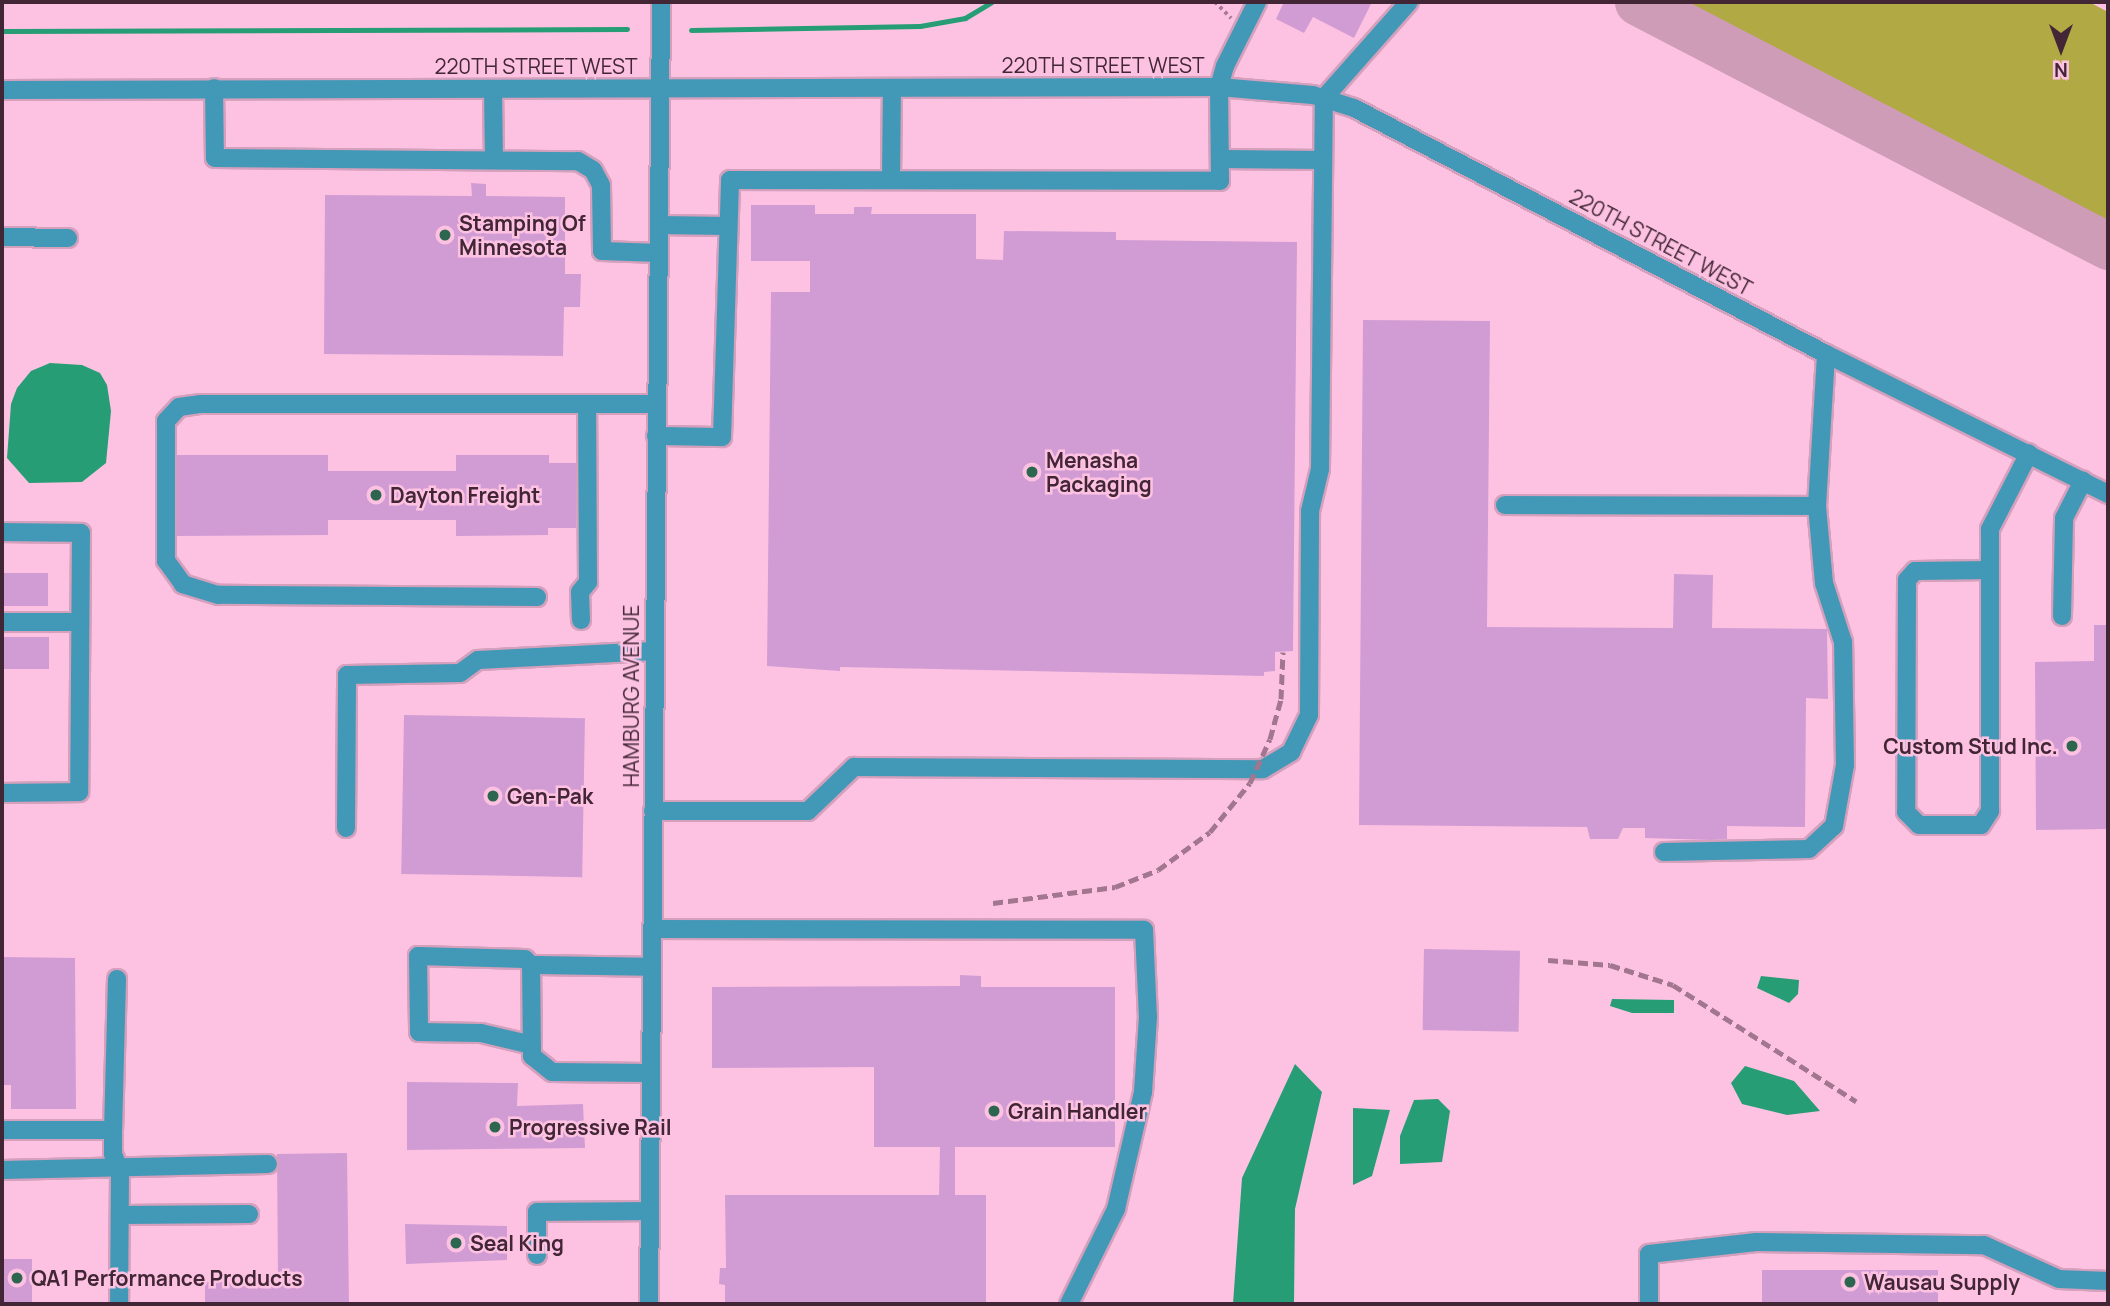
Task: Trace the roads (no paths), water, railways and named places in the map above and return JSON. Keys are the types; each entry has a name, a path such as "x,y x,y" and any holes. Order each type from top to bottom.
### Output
{"street":[{"name":"HAMBURG AVENUE","path":"649,1304 661,2"},
{"path":"656,436 722,436 726,226 730,180 1220,181 1220,87 1225,66 1257,2"},
{"path":"653,811 808,811 855,767 1263,769 1282,762 1299,742 1309,715 1310,511 1320,469 1324,98 1409,2"},
{"name":"220TH STREET WEST","path":"2,90 1220,87 1324,98 1392,127 1826,354 2108,494"},
{"path":"214,88 215,158 494,160 589,165 602,192 602,251 659,253"},
{"path":"891,180 892,88"},
{"path":"494,89 494,160"},
{"path":"1220,159 1322,160"},
{"path":"660,225 726,226"},
{"path":"2,237 68,238"},
{"path":"1664,852 1809,849 1834,826 1844,778 1843,642 1824,583 1817,506 1826,354"},
{"path":"537,597 218,595 183,584 166,561 166,421 179,407 201,404 657,404"},
{"path":"580,620 580,592 588,582 587,404"},
{"path":"1990,570 1915,570 1907,580 1906,812 1919,825 1980,825 1990,811 1990,570 1990,529 2029,453"},
{"path":"2062,616 2064,518 2083,481"},
{"path":"1505,505 1817,506"},
{"path":"2,532 80,533 79,792 2,793"},
{"path":"2,622 80,622"},
{"path":"346,828 347,675 460,673 478,660 654,651"},
{"path":"652,929 1144,930 1147,1017 1143,1093 1116,1209 1069,1304"},
{"path":"532,1045 481,1033 419,1032 418,956 525,959 531,965 652,967"},
{"path":"531,965 532,1056 552,1072 650,1073"},
{"path":"117,979 113,1154 120,1171 119,1304"},
{"path":"2,1130 113,1130"},
{"path":"2,1170 120,1171 268,1164"},
{"path":"537,1255 537,1212 649,1211"},
{"path":"121,1215 249,1214"},
{"path":"1650,1304 1649,1254 1756,1242 1984,1245 2059,1279 2108,1281"}],"waterway":[{"path":"691,30 920,26 965,18 992,2"},
{"path":"2,31 627,29"}],"railway":[{"path":"993,903 1115,887 1158,870 1210,832 1250,783 1270,739 1281,699 1283,652"},
{"path":"1548,960 1610,965 1673,985 1856,1101"}],"place":[{"name":"Stamping Of Minnesota","path":"445,235"},
{"name":"Menasha Packaging","path":"1032,472"},
{"name":"Dayton Freight","path":"376,495"},
{"name":"Custom Stud Inc.","path":"2072,746"},
{"name":"Gen-Pak","path":"493,796"},
{"name":"Grain Handler","path":"994,1111"},
{"name":"Progressive Rail","path":"495,1127"},
{"name":"Seal King","path":"456,1243"},
{"name":"QA1 Performance Products","path":"17,1278"},
{"name":"Wausau Supply","path":"1850,1282"}]}
